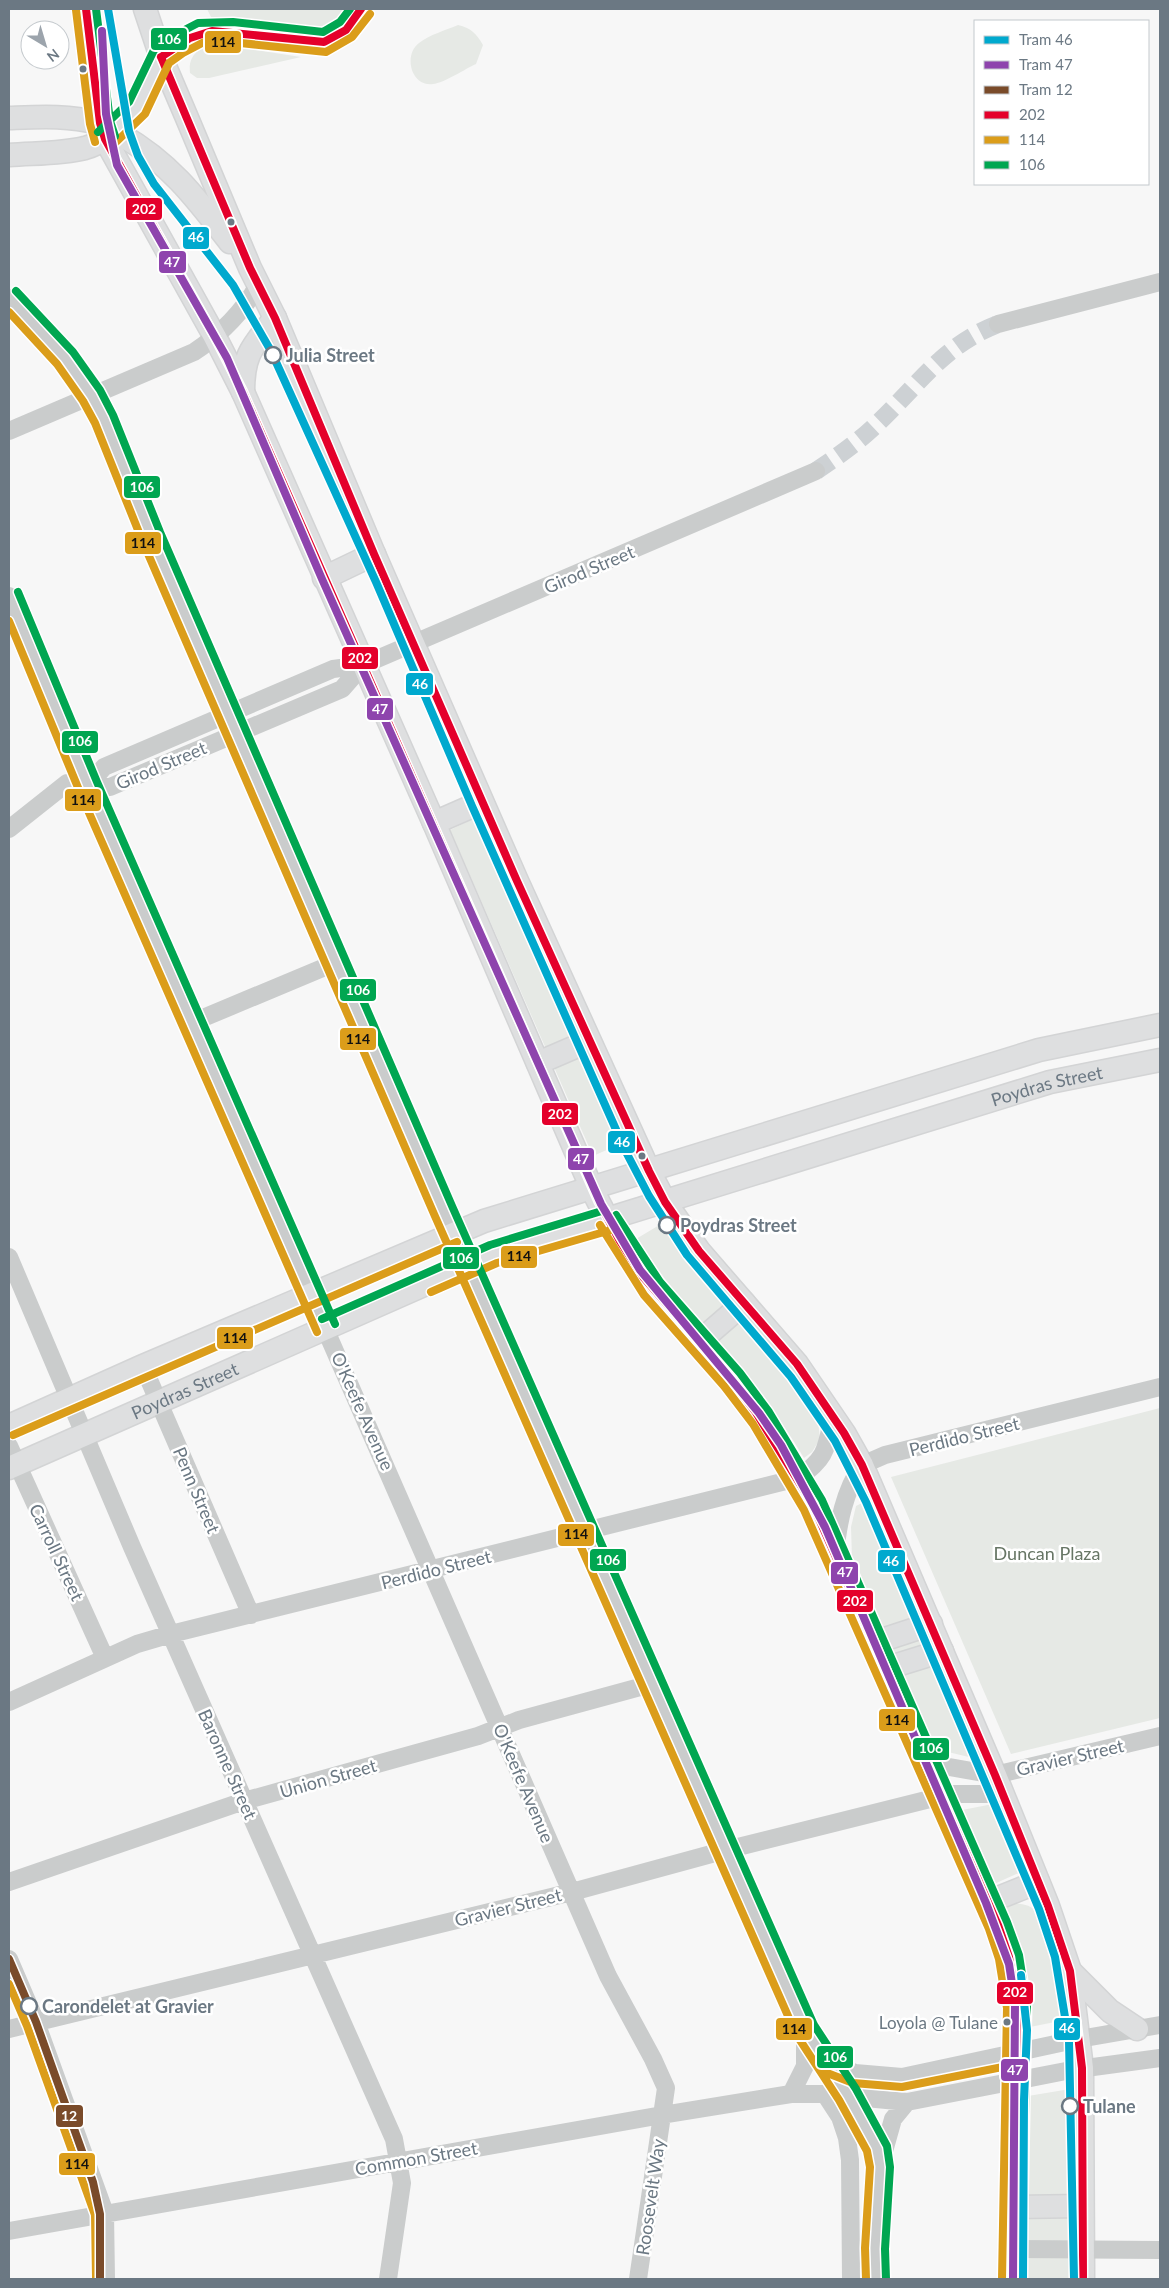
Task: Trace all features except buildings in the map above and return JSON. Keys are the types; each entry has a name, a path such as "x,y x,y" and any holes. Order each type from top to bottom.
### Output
{"main road":[{"path":"88,9 106,131 243,392 362,665 434,823 592,1189 608,1220 652,1288 761,1418 798,1478 835,1555 988,1902 1006,1949 1015,1984 1018,2007 1012,2279"},
{"path":"145,9 161,57 254,277 275,318 374,554 482,802 649,1171 665,1202 699,1251 797,1364 833,1416 862,1465 1006,1801 1070,1971 1082,2068 1083,2279"},
{"path":"161,57 136,108 106,131 85,148 10,155 9,118 59,118 106,131 148,152 184,183 254,277"},
{"path":"243,392 243,371 250,350 275,318"},
{"path":"324,578 374,554"},
{"path":"434,823 482,802"},
{"name":"Poydras Street","path":"9,1426 143,1366 453,1233 1039,1050 1160,1025"},
{"path":"538,1063 589,1040"},
{"name":"Poydras Street","path":"11,1459 84,1434 494,1254 1050,1082 1160,1060"},
{"path":"903,1093 912,1124"},
{"path":"858,1106 868,1138"},
{"path":"699,1342 744,1303"},
{"path":"873,1642 931,1624"},
{"path":"884,1668 942,1651"},
{"path":"988,1902 1038,1882"},
{"path":"1070,1971 1110,2011 1137,2029"},
{"path":"1013,2206 1082,2206"}],"street":[{"path":"9,431 194,352 215,337 246,305 254,277"},
{"path":"998,324 1160,282"},
{"path":"9,298 44,333 92,396 453,1233 651,1684 805,2030 848,2096 877,2148 880,2167"},
{"name":"Girod Street","path":"88,786 104,768 229,713 332,669 362,665 816,471"},
{"name":"O'Keefe Avenue","path":"9,596 88,786 312,1294 608,1976 653,2059 666,2088 662,2115"},
{"name":"Girod Street","path":"9,829 67,783 110,787 342,689 362,665"},
{"path":"191,1023 337,962"},
{"name":"Baronne Street","path":"9,1257 171,1634 314,1954 394,2139 402,2183 388,2279"},
{"name":"Penn Street","path":"143,1366 251,1615"},
{"name":"Perdido Street","path":"862,1465 886,1455 1160,1387"},
{"name":"Perdido Street","path":"9,1702 137,1644 171,1634 798,1478 814,1467 823,1456 833,1416"},
{"name":"Carroll Street","path":"11,1459 105,1658"},
{"path":"835,1555 846,1495 862,1465"},
{"name":"Union Street","path":"9,1882 244,1801 478,1736 519,1720 651,1684"},
{"name":"Gravier Street","path":"924,1757 938,1765 995,1775 1160,1736"},
{"name":"Gravier Street","path":"9,2029 572,1892 726,1850 950,1794 991,1794 1006,1801"},
{"path":"9,1959 36,2022 105,2213 106,2279"},
{"path":"826,2062 855,2073 902,2077 1079,2039 1160,2025"},
{"path":"791,2094 805,2066 805,2030"},
{"name":"Common Street","path":"9,2230 399,2160 791,2094 825,2094 907,2102 1082,2068 1160,2058"},
{"path":"825,2094 840,2117 848,2138 850,2160 851,2279"},
{"path":"876,2279 875,2249 880,2167 886,2137 893,2119 907,2102"},
{"name":"Roosevelt Way","path":"638,2279 662,2115"},
{"path":"1013,2249 1160,2250"}],"green space":[{"path":"207,9 351,9 342,23 318,32 212,19"},
{"path":"458,25 473,32 483,45 476,64 438,83 425,84 419,81 412,69 411,55 414,48 428,38"},
{"path":"216,44 301,57 209,78 197,78 190,73 191,61 196,53 204,47"},
{"path":"475,818 620,1144 593,1156 450,830"},
{"path":"666,1221 699,1277 768,1355 818,1421 820,1439 812,1452 804,1458 765,1401 677,1294 636,1239"},
{"name":"Duncan Plaza","path":"1160,1408 1160,1718 1011,1754 891,1477"},
{"path":"862,1503 973,1758 948,1752 932,1741 852,1558 851,1527 856,1506"},
{"path":"993,1804 1021,1872 994,1884 962,1810"},
{"path":"1014,1903 1033,1909 1043,1923 1051,1950 1065,2020 1030,2027 1027,1977 1014,1934 1004,1910"},
{"path":"1070,2089 1071,2279 1028,2279 1028,2096"}],"tunnel":[{"path":"816,471 872,429 947,354 962,343 998,324"}],"tram line":[{"name":"46","path":"108,9 129,131 138,156 154,184 233,285 271,351 376,582 472,806 626,1152 649,1196 687,1255 791,1377 835,1441 866,1502 1039,1909 1055,1957 1069,2041 1074,2279"},
{"name":"47","path":"102,31 106,114 117,165 227,358 322,579 601,1204 640,1270 759,1413 781,1445 825,1527 986,1903 1009,1964 1015,2003 1013,2279"},
{"name":"12","path":"9,1959 36,2022 93,2182 100,2214 100,2279"},
{"name":"46","path":"1021,1975 1027,2030 1024,2100 1023,2279"}],"transit line":[{"name":"202","path":"86,9 100,123 105,139 215,337 243,392 599,1202 620,1241 644,1278 723,1369 755,1411 813,1505 998,1925 1009,1957 1017,2007 1012,2279"},
{"name":"106","path":"96,9 110,121 115,136"},
{"name":"106","path":"98,132 129,102 154,50 173,36 198,23 233,22 323,32 340,22 350,9"},
{"name":"202","path":"161,57 190,38 212,31 324,42 346,30 361,9"},
{"name":"114","path":"76,10 90,124 95,142"},
{"name":"114","path":"112,146 145,114 169,63 204,42 231,42 326,52 352,37 370,14"},
{"name":"202","path":"161,57 250,268 275,318 374,554 517,881 649,1171 665,1202 699,1251 797,1364 844,1433 862,1465 995,1775 1048,1906 1070,1971 1082,2068 1083,2279"},
{"name":"106","path":"16,291 73,352 100,390 113,415 160,532 452,1206 814,2025 856,2089 887,2146 890,2167 885,2249 886,2279"},
{"name":"114","path":"9,312 57,364 83,401 95,423 142,540 434,1214 796,2034 839,2100 867,2151 870,2167 865,2248 866,2279"},
{"name":"106","path":"18,592 97,782 335,1324"},
{"name":"114","path":"9,621 79,790 317,1332"},
{"name":"106","path":"322,1319 490,1245 605,1210"},
{"name":"106","path":"616,1215 660,1282 740,1373 769,1412 822,1500 1007,1922 1019,1955 1027,2006 1022,2279"},
{"name":"114","path":"600,1225 644,1295 724,1386 753,1424 804,1510 989,1929 999,1959 1007,2008 1002,2279"},
{"name":"114","path":"431,1292 497,1263 611,1230"},
{"name":"114","path":"13,1435 457,1242"},
{"name":"114","path":"9,1984 27,2026 95,2215 96,2279"},
{"name":"114","path":"822,2071 853,2083 902,2087 1018,2064"}],"place":[{"name":"Julia Street","path":"273,355"},
{"name":"Poydras Street","path":"667,1225"},
{"name":"Carondelet at Gravier","path":"29,2006"},
{"name":"Loyola @ Tulane","path":"1007,2022"},
{"name":"Tulane","path":"1070,2106"}]}
